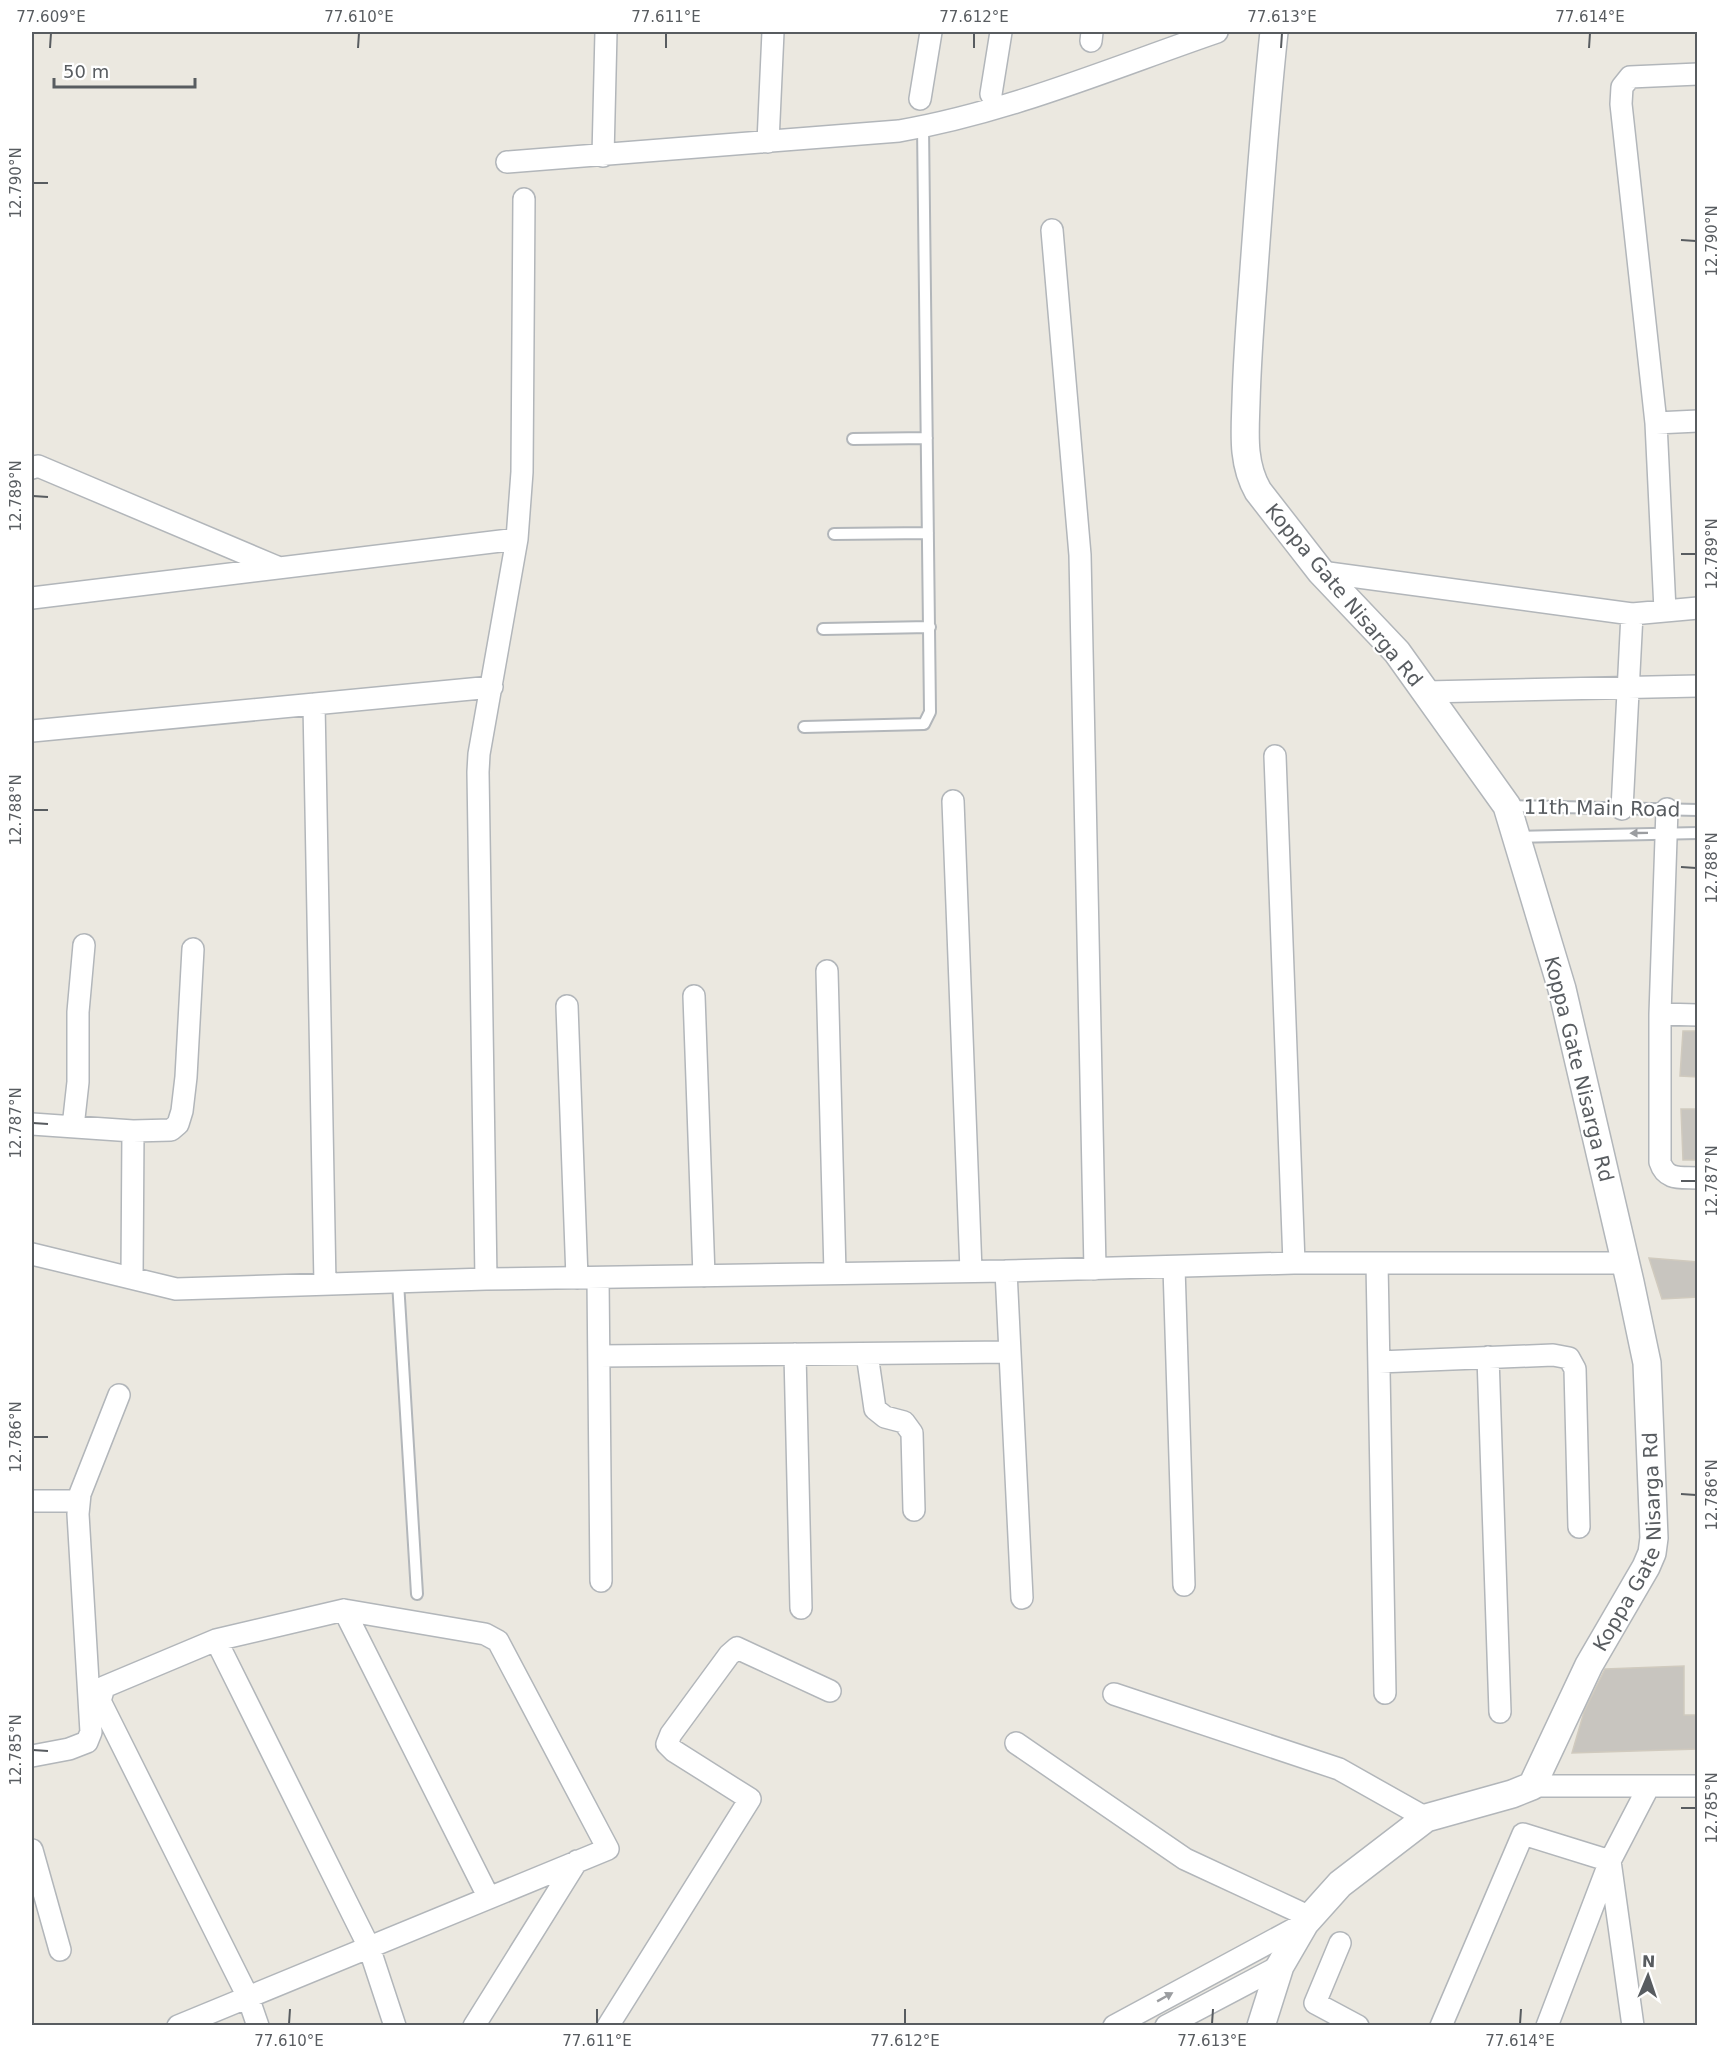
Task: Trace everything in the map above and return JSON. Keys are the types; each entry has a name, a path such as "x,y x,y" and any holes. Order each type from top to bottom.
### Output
{"street":[{"path":"603,156 606,32"},
{"path":"768,142 773,32"},
{"path":"920,99 931,32"},
{"path":"991,94 1001,32"},
{"path":"507,162 603,156 899,131 923,127 1021,101 1178,38 1217,32"},
{"name":"Koppa Gate Nisarga Rd","path":"1274,32 1265,115 1247,364 1245,447 1251,479 1257,491 1321,572 1391,645 1507,806 1562,990 1647,1363 1654,1538 1652,1553 1589,1665 1532,1786"},
{"path":"1665,610 1656,423 1621,104 1622,87 1630,77 1698,74"},
{"path":"486,1279 478,772 479,754 517,538 522,472 524,199"},
{"path":"1052,230 1080,555 1095,1269"},
{"path":"1656,423 1698,421"},
{"path":"32,468 38,466 277,567"},
{"path":"32,598 517,538"},
{"path":"1321,572 1632,614 1698,608"},
{"path":"1622,809 1632,614"},
{"path":"1426,692 1698,686"},
{"path":"34,732 492,687"},
{"path":"314,704 326,1284"},
{"path":"1275,756 1294,1263"},
{"path":"953,801 970,1271"},
{"path":"1667,809 1660,1014 1660,1162 1663,1171 1671,1176 1698,1178"},
{"path":"74,1127 78,1082 78,1012 84,945"},
{"path":"32,1124 133,1131 171,1130 178,1124 186,1077 193,949"},
{"path":"828,971 835,1273"},
{"path":"694,996 704,1276"},
{"path":"567,1006 577,1278"},
{"path":"1660,1014 1698,1015"},
{"path":"132,1278 133,1131"},
{"path":"32,1254 176,1289 486,1279 1006,1271 1294,1263 1625,1263"},
{"path":"1377,1263 1385,1694"},
{"path":"1174,1267 1184,1586"},
{"path":"1006,1271 1022,1598"},
{"path":"598,1278 601,1581"},
{"path":"599,1356 1010,1352"},
{"path":"795,1354 801,1608"},
{"path":"867,1354 875,1408 885,1417 904,1422 912,1433 914,1510"},
{"path":"1379,1362 1552,1355 1569,1358 1575,1369 1579,1527"},
{"path":"1488,1358 1500,1712"},
{"path":"32,1756 78,1746 87,1742 91,1732 79,1501 118,1395"},
{"path":"32,1501 79,1501"},
{"path":"344,1610 489,1898"},
{"path":"178,2025 248,1997 608,1849 498,1641 485,1634 344,1610 216,1640 104,1687 100,1701 248,1997 258,2025"},
{"path":"216,1640 369,1947 395,2025"},
{"path":"608,2025 750,1799 674,1751 667,1744 671,1734 729,1655 737,1648 830,1691"},
{"path":"1114,1694 1339,1769 1426,1818"},
{"path":"1016,1743 1185,1859 1307,1920"},
{"path":"1261,2025 1280,1966 1307,1920 1340,1884 1426,1818 1512,1794 1532,1786 1698,1786"},
{"path":"1547,2025 1610,1861 1649,1786"},
{"path":"1442,2025 1523,1834 1610,1861"},
{"path":"32,1850 60,1950"},
{"path":"1610,1861 1633,2025"},
{"path":"474,2025 577,1862"},
{"path":"1114,2025 1307,1920"},
{"path":"1340,1943 1315,2003 1358,2025"},
{"path":"1166,2025 1280,1966"}],"lane":[{"path":"804,727 924,724 930,712 923,127"},
{"path":"853,439 927,438"},
{"path":"834,534 928,533"},
{"path":"823,628 930,627"},
{"name":"11th Main Road","path":"1507,806 1698,810"},
{"name":"11th Main Road","path":"1516,837 1698,833"},
{"path":"398,1282 417,1594"}],"building":[{"path":"1683,1031 1698,1031 1698,1077 1680,1076"},
{"path":"1681,1109 1698,1109 1698,1160 1683,1160"},
{"path":"1649,1258 1698,1262 1698,1297 1662,1299"},
{"path":"1684,1666 1684,1715 1698,1715 1698,1749 1572,1753 1584,1712 1605,1669"}]}
